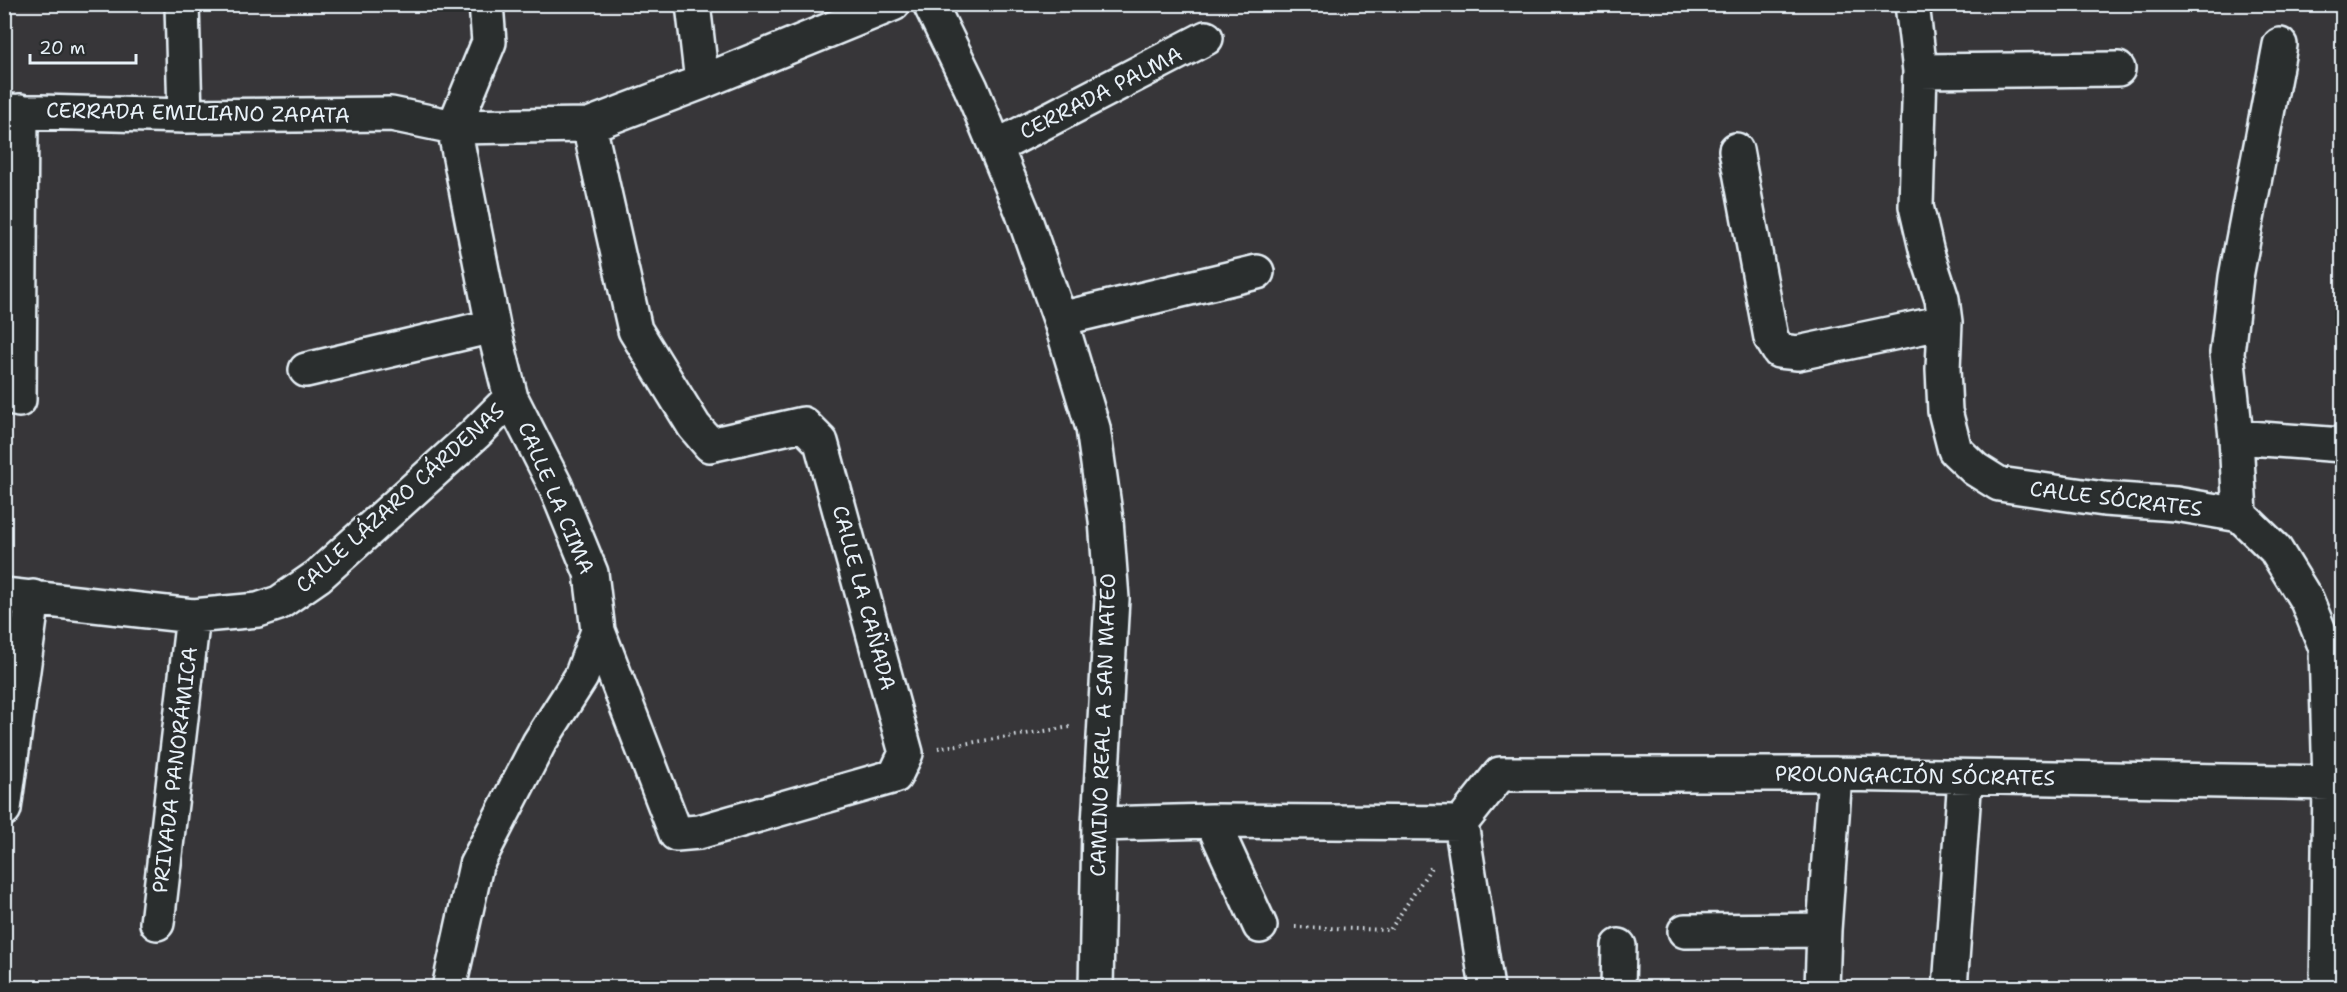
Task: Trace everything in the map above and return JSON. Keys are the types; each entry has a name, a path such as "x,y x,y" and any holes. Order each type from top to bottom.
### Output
{"street":[{"path":"182,4 185,116"},
{"path":"454,127 489,42 486,4"},
{"path":"693,4 702,82"},
{"name":"CERRADA EMILIANO ZAPATA","path":"13,111 185,116 391,114 454,127 589,125 702,82 893,4"},
{"name":"CAMINO REAL A SAN MATEO","path":"930,4 971,88 1022,211 1060,319 1093,428 1106,520 1112,599 1099,824 1096,987"},
{"name":"CALLE SÓCRATES","path":"1912,4 1920,71 1916,206 1927,253 1942,299 1945,322 1943,369 1945,411 1955,450 1983,474 1999,484 2104,499 2176,504 2240,515"},
{"name":"CERRADA PALMA","path":"996,147 1206,38"},
{"path":"2280,45 2236,277 2227,353 2240,515 2275,549 2307,601 2326,648 2330,783 2327,987"},
{"path":"1920,71 2118,69"},
{"path":"13,111 19,400"},
{"name":"CALLE LA CAÑADA","path":"589,125 635,330 694,426 710,446 803,424 821,442 906,753"},
{"name":"CALLE LA CIMA","path":"449,987 476,865 539,743 581,677 598,631 591,573 555,485 512,398 493,326 454,127"},
{"path":"1736,150 1771,338 1779,351 1798,353 1945,322"},
{"path":"1060,319 1257,272"},
{"path":"306,370 493,326"},
{"name":"CALLE LÁZARO CÁRDENAS","path":"19,596 193,616 258,610 279,603 326,568 512,398"},
{"path":"2235,437 2343,445"},
{"path":"4,809 19,596"},
{"name":"PRIVADA PANORÁMICA","path":"157,923 193,616"},
{"path":"598,631 676,834 699,832 895,776 906,753"},
{"name":"PROLONGACIÓN SÓCRATES","path":"1461,823 1500,774 1835,774 2330,783"},
{"path":"1822,987 1835,774"},
{"path":"1950,987 1965,777"},
{"path":"1212,821 1260,926"},
{"path":"1099,824 1212,821 1461,823 1487,987"},
{"path":"1685,931 1824,930"},
{"path":"1618,987 1619,946"}],"path":[{"path":"906,753 1106,721"},
{"path":"1260,926 1389,930 1461,823"}]}
